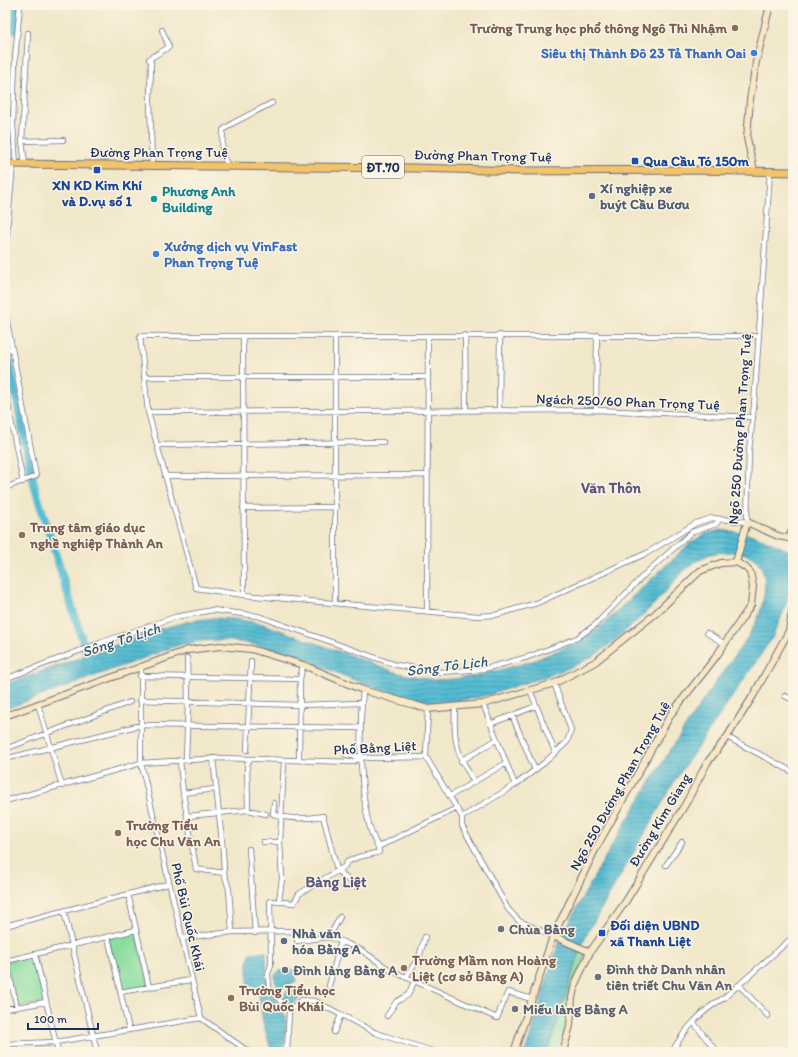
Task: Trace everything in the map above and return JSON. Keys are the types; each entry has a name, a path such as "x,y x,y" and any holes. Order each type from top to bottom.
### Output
{"main road":[{"name":"Đường Phan Trọng Tuệ","path":"12,164 413,168 521,171 793,172"}],"street":[{"path":"5,253 12,164 15,59 20,5"},
{"path":"754,171 747,138 756,62 770,5"},
{"path":"152,165 150,100 151,62 149,59 170,47 162,30"},
{"path":"25,164 22,141 28,33"},
{"path":"228,166 222,154 223,130 233,123 272,103"},
{"path":"22,141 63,140"},
{"name":"Ngõ 250 Đường Phan Trọng Tuệ","path":"555,937 596,848 672,714 725,644 751,605 753,586 750,572 736,562 746,525 749,451 770,172"},
{"path":"5,311 7,349 36,476 5,488"},
{"path":"466,335 466,410"},
{"path":"500,335 501,410"},
{"path":"596,410 597,335"},
{"path":"758,336 140,336 148,412 196,588 244,595 478,616 495,615 537,602 648,553 696,523 712,518 746,525 791,539 793,528"},
{"path":"243,336 244,595"},
{"path":"335,336 336,603"},
{"path":"427,611 428,336"},
{"path":"144,377 428,377"},
{"path":"5,390 23,482"},
{"name":"Ngách 250/60 Phan Trọng Tuệ","path":"148,412 596,410 752,417"},
{"path":"157,445 383,442"},
{"path":"165,476 427,475"},
{"path":"243,508 336,507"},
{"path":"5,679 100,642 175,617 214,610 258,616 396,665 441,672 484,670 528,657 577,638 595,625 646,573 692,532 702,527 716,524 720,519"},
{"path":"5,716 188,650 220,646 251,649 303,665 363,690 428,709 455,708 483,704 554,683 596,662 655,614 700,571 721,563 736,562"},
{"name":"Đường Kim Giang","path":"563,1052 570,1026 572,998 575,984 588,951 626,901 686,802 707,763 727,737 753,696 791,632 793,606"},
{"path":"707,633 725,644"},
{"path":"186,759 188,702 187,658"},
{"path":"248,750 249,679 251,661"},
{"path":"299,760 300,679 303,665"},
{"name":"Phố Bùi Quốc Khái","path":"141,666 141,763 168,884 201,1018"},
{"path":"140,676 300,679"},
{"path":"462,817 514,785 535,770 567,742 572,730 554,683"},
{"path":"287,1052 289,1011 269,988 268,974 271,965 270,901 294,903 299,894 358,857 379,852 371,833 366,809 360,758 361,703 363,690"},
{"path":"530,690 555,752"},
{"path":"785,696 793,700"},
{"path":"140,700 300,705 361,703"},
{"path":"5,750 130,702"},
{"path":"38,704 62,786"},
{"path":"483,704 514,785"},
{"path":"490,724 536,706"},
{"path":"455,708 453,734 461,760 474,782"},
{"path":"426,757 428,709"},
{"path":"512,715 535,770"},
{"path":"5,759 141,724 248,728 361,728"},
{"path":"727,737 793,772"},
{"path":"461,760 496,740"},
{"path":"346,755 360,758"},
{"name":"Phố Bằng Liệt","path":"5,801 141,763 212,758 352,762 360,758 426,757 462,817 462,826 508,909 519,920 555,937"},
{"path":"212,758 219,812 224,873 229,889 232,932"},
{"path":"180,760 183,793 196,869 224,873"},
{"path":"248,810 247,764 250,760"},
{"path":"279,901 282,880 280,842 284,761"},
{"path":"450,796 506,763"},
{"path":"183,793 215,789"},
{"path":"274,803 273,814 282,817 306,819 323,816 337,870 356,888"},
{"path":"378,847 457,808"},
{"path":"188,816 248,810 266,814"},
{"path":"263,842 280,842"},
{"path":"666,865 682,842"},
{"path":"249,849 255,932"},
{"path":"5,926 168,884"},
{"path":"128,894 149,987"},
{"path":"64,911 97,1052"},
{"path":"330,938 340,917"},
{"path":"17,1007 6,959 35,954 136,930"},
{"path":"182,938 232,932 295,931 297,941 330,938 341,941 361,950 390,970 414,982 466,1003 497,1018 508,992 532,999"},
{"path":"108,937 128,1030"},
{"path":"406,977 419,957 425,937"},
{"path":"514,1052 555,937 588,951"},
{"path":"672,1052 694,1023 711,1005 724,998 793,937"},
{"path":"329,986 341,941"},
{"path":"35,954 58,1052"},
{"path":"120,992 191,980"},
{"path":"387,1016 396,1002 408,995 414,982"},
{"path":"739,985 768,1016"},
{"path":"289,1011 302,1000 315,1002 376,1033 435,1052"},
{"path":"5,1009 46,1002"},
{"path":"334,1032 341,1015"},
{"path":"5,1044 56,1042 201,1018 249,1052"},
{"path":"694,1023 717,1052"}],"green space":[{"path":"136,930 149,987 120,992 108,937"},
{"path":"580,952 586,953 568,999 568,1012 560,1052 548,1052"},
{"path":"35,954 46,1002 17,1007 6,961"},
{"path":"51,1045 52,1052 5,1052 5,1047"}],"water":[{"path":"721,530 754,535 790,551 793,546 793,573 785,608 772,638 676,779 585,937 547,1052 525,1052 558,947 568,924 615,840 690,719 742,646 758,618 765,588 765,578 759,563 752,557 744,554 723,552 711,554 699,559 683,572 654,604 625,631 610,644 586,660 544,677 465,700 437,702 424,701 394,694 270,649 239,642 207,640 176,646 5,709 5,685 160,629 190,621 212,618 236,619 263,624 398,673 434,680 476,676 533,661 575,643 598,629 689,544 705,534"},
{"path":"266,952 267,989 286,1016 284,1052 271,1052 263,1022 258,990 248,984 248,962 250,953"},
{"path":"291,969 296,971 296,981 280,989 275,981 275,975 279,971"},
{"path":"292,989 297,991 299,996 297,1001 292,1003 287,1001 285,996 287,991"}],"waterway":[{"path":"16,30 17,5"},
{"path":"5,231 11,113"},
{"name":"Sông Tô Lịch","path":"5,340 34,485 90,665"}],"place":[{"name":"Trường Trung học phổ thông Ngô Thì Nhậm","path":"735,28"},
{"name":"Siêu thị Thành Đô 23 Tả Thanh Oai","path":"754,53"},
{"name":"Qua Cầu Tó 150m","path":"635,161"},
{"name":"XN KD Kim Khí và D.vụ số 1","path":"97,170"},
{"name":"Xí nghiệp xe buýt Cầu Bươu","path":"592,196"},
{"name":"Phương Anh Building","path":"154,199"},
{"name":"Xưởng dịch vụ VinFast Phan Trọng Tuệ","path":"156,254"},
{"name":"Trung tâm giáo dục nghề nghiệp Thành An","path":"22,535"},
{"name":"Trường Tiểu học Chu Văn An","path":"118,833"},
{"name":"Chùa Bằng","path":"501,929"},
{"name":"Đối diện UBND xã Thanh Liệt","path":"602,933"},
{"name":"Nhà văn hóa Bằng A","path":"284,941"},
{"name":"Trường Mầm non Hoàng Liệt (cơ sở Bằng A)","path":"404,968"},
{"name":"Đình làng Bằng A","path":"285,970"},
{"name":"Đình thờ Danh nhân tiên triết Chu Văn An","path":"598,977"},
{"name":"Trường Tiểu học Bùi Quốc Khái","path":"231,998"},
{"name":"Miếu làng Bằng A","path":"515,1009"}],"district":[{"name":"Văn Thôn","path":"611,488"},
{"name":"Bàng Liệt","path":"336,882"}]}
